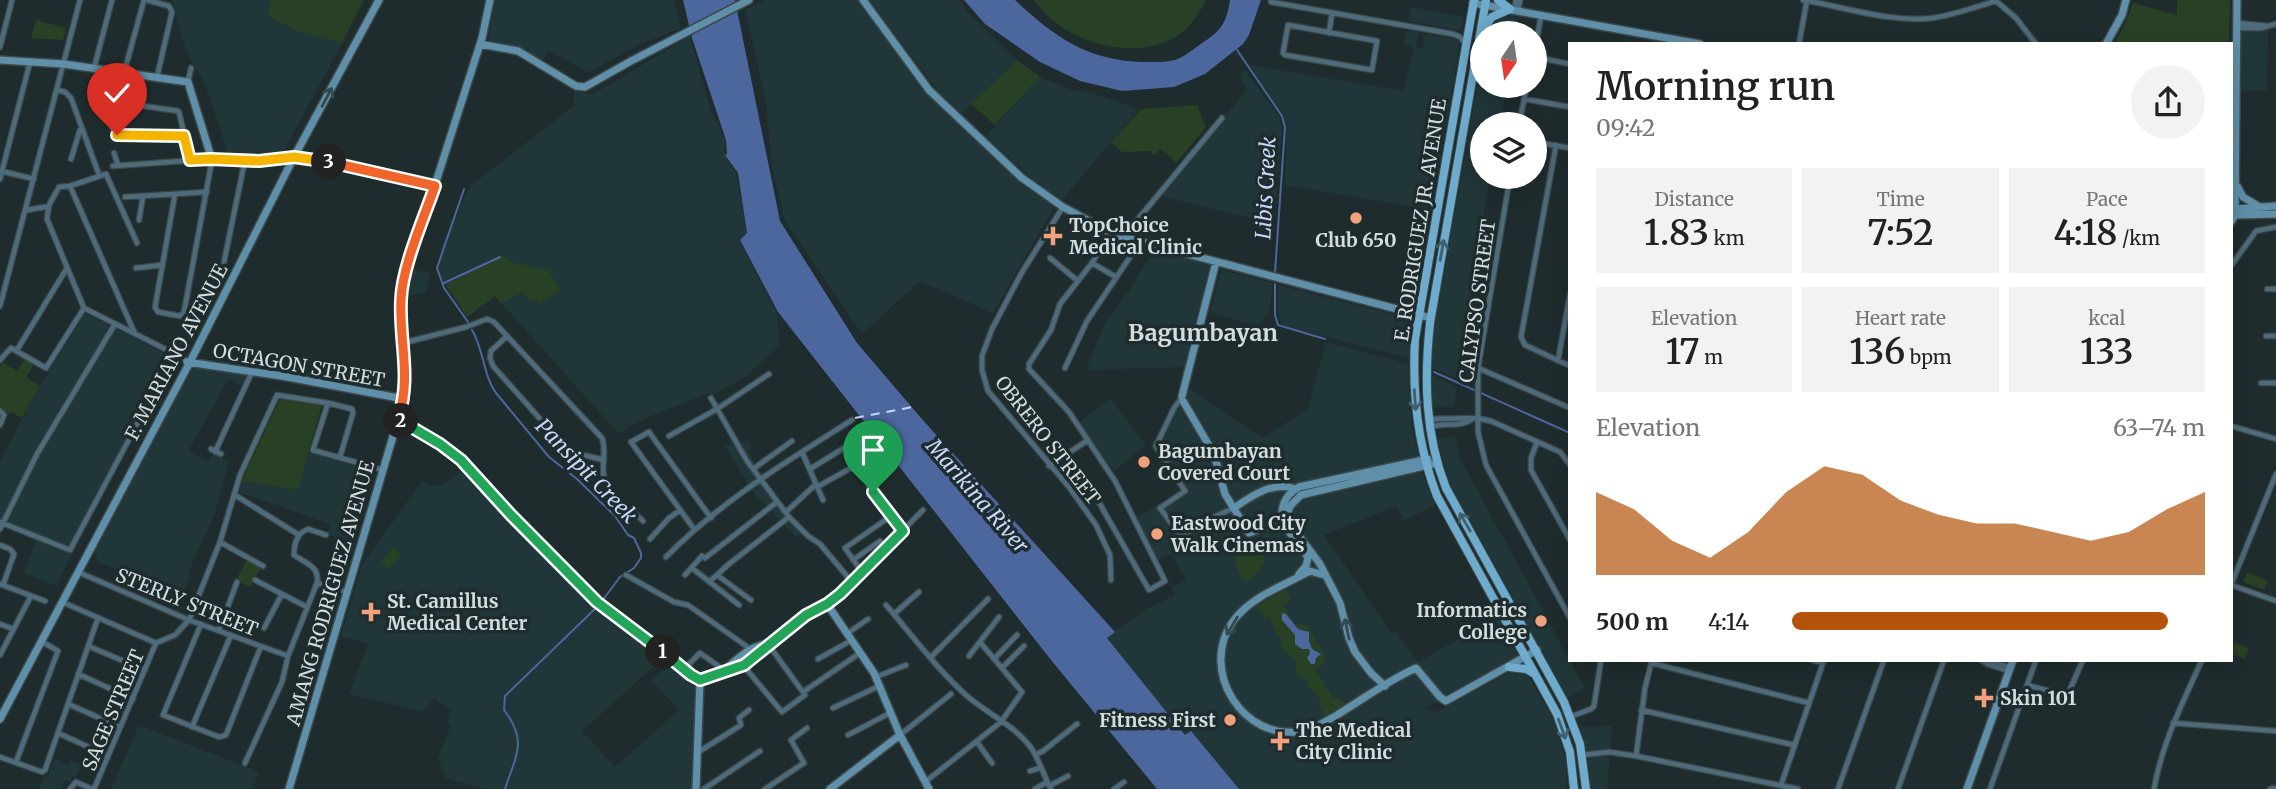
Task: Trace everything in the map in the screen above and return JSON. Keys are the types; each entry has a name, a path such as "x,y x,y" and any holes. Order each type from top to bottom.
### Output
{"main road":[{"path":"1498,0 1514,10"},
{"name":"E. RODRIGUEZ JR. AVENUE","path":"1473,1 1419,314 1414,363 1422,462 1437,496 1526,657 1563,731 1570,752 1574,789"},
{"name":"E. RODRIGUEZ JR. AVENUE","path":"1482,21 1485,2"},
{"path":"1489,21 1492,17 1514,10"},
{"name":"E. RODRIGUEZ JR. AVENUE","path":"1470,93 1431,318 1426,369 1429,423 1437,462 1446,488 1537,650 1570,717 1582,755 1586,789"},
{"path":"1485,584 1497,578"},
{"path":"1509,667 1526,669 1535,674"}],"street":[{"path":"0,47 12,0"},
{"path":"0,306 80,0"},
{"path":"94,68 112,0"},
{"path":"124,73 146,0 172,8 157,77"},
{"name":"F. MARIANO AVENUE","path":"0,719 379,0"},
{"name":"AMANG RODRIGUEZ AVENUE","path":"289,789 404,400 406,378 401,299 403,285 480,44 490,0"},
{"path":"480,44 518,51 582,88 749,0"},
{"path":"863,0 929,90 1023,178 1063,207 1110,233 1431,318"},
{"path":"1514,10 1518,0"},
{"path":"1799,42 1806,0 1912,19 1942,16 1996,0 2016,18 2034,42"},
{"path":"2107,42 2122,15 2126,0"},
{"path":"2234,215 2237,0"},
{"path":"1473,1 1689,42"},
{"path":"1271,2 1454,34 1466,45"},
{"path":"1329,33 1332,13"},
{"path":"1540,21 1541,15"},
{"path":"1286,23 1329,33 1379,39 1373,72 1283,53 1286,23"},
{"path":"2237,25 2276,24"},
{"path":"1454,34 1469,29"},
{"path":"1547,59 1568,64"},
{"path":"0,60 64,64 188,82"},
{"path":"0,179 30,62"},
{"path":"175,194 156,311 182,315 211,159 188,82 191,68"},
{"path":"57,90 65,92 71,99 81,129 101,172 118,199 137,243"},
{"path":"1522,112 1524,99 1568,107"},
{"path":"184,136 115,135 104,104 108,101 179,113 190,160"},
{"path":"1124,237 1222,118"},
{"path":"71,159 81,129"},
{"path":"1547,144 1568,148"},
{"path":"1556,145 1521,337 1525,345 1568,365"},
{"path":"114,153 116,166 190,160 294,157 369,170 435,186"},
{"path":"225,262 248,160"},
{"path":"1,171 34,179"},
{"path":"101,172 70,186 59,187 54,193 47,216 84,308 181,361 188,362"},
{"path":"2235,179 2243,197 2258,206"},
{"path":"70,186 135,334"},
{"name":"CALYPSO STREET","path":"1508,189 1478,368 1475,418 1486,465 1568,614"},
{"path":"125,197 207,192"},
{"path":"139,220 143,196"},
{"path":"2234,215 2258,206 2276,206"},
{"path":"27,210 45,207"},
{"name":"OBRERO STREET","path":"1063,207 1013,289 987,341 982,359 983,380 988,391 1069,487 1096,525 1110,555 1111,580"},
{"path":"2234,215 2276,214"},
{"path":"2233,263 2256,231 2273,227"},
{"path":"1057,461 1074,483 1089,485 1149,590 1165,581 1115,481 1069,412 1031,372 1029,364 1051,330 1060,304 1092,263 1110,233"},
{"path":"1065,368 1087,321 1130,257 1135,240"},
{"path":"1050,258 1079,281"},
{"path":"1216,262 1182,399 1174,408 1156,446 1185,491 1160,508 1181,537 1254,495 1287,486 1295,493"},
{"path":"1092,263 1116,277"},
{"path":"136,268 162,265"},
{"path":"17,350 68,267"},
{"path":"2267,289 2276,289"},
{"path":"1558,361 1568,305"},
{"path":"0,360 11,348 46,368 84,308"},
{"path":"403,342 466,327 487,319 494,321 602,438 605,446 604,478 611,489 643,521"},
{"path":"115,324 37,454 1,524 70,550 176,356"},
{"path":"507,336 491,351 493,366 566,448 604,460"},
{"path":"2266,337 2276,336"},
{"name":"OCTAGON STREET","path":"188,362 252,371 404,400"},
{"path":"1478,368 1568,407"},
{"path":"215,452 252,371"},
{"path":"669,436 718,409 769,374"},
{"path":"2260,383 2276,383"},
{"path":"189,620 220,542 240,475 277,395 328,403 353,411 340,457"},
{"path":"712,398 752,469 777,502 807,536 820,544 852,582"},
{"path":"1182,399 1214,454 1225,494 1249,533 1283,520"},
{"path":"328,403 313,450 383,470"},
{"path":"0,425 2,413"},
{"path":"1429,423 1466,424 1475,418 1491,421 1560,452 1568,462"},
{"path":"398,419 461,460 600,604 700,680"},
{"path":"666,557 694,529 760,479 852,420"},
{"path":"2233,427 2276,439"},
{"path":"694,529 630,443 647,432 710,518"},
{"path":"1049,466 1088,440"},
{"path":"752,469 792,441"},
{"path":"1538,442 1531,458 1531,470 1568,536"},
{"path":"810,470 847,446"},
{"path":"802,452 822,500"},
{"path":"1317,561 1308,559 1289,533 1283,520 1284,502 1295,493 1352,478 1422,462 1437,462"},
{"path":"709,582 787,515 817,485 851,468"},
{"path":"2233,580 2276,474"},
{"path":"869,487 903,531"},
{"path":"1295,493 1289,519 1342,606 1355,652 1385,686"},
{"path":"235,495 299,535"},
{"path":"685,575 704,557 777,502"},
{"path":"700,680 744,665 806,615 827,604 923,510"},
{"path":"650,539 669,517 679,511"},
{"path":"862,572 845,548 891,516"},
{"path":"245,764 282,682 288,656 317,583 313,566 294,555 299,535 308,529 326,535"},
{"path":"853,560 880,541"},
{"path":"220,542 262,566"},
{"path":"0,545 14,554 1,585 45,601"},
{"path":"1284,584 1305,568 1308,559"},
{"path":"692,568 739,605"},
{"path":"1324,575 1310,571 1284,584 1240,613 1229,627 1222,654 1222,672 1227,691 1236,706 1260,726 1275,731 1294,732 1318,726 1416,668 1446,701 1537,650"},
{"name":"STERLY STREET","path":"77,572 189,620 288,656"},
{"path":"626,575 674,602 688,605 749,648"},
{"path":"717,575 751,600"},
{"path":"256,580 307,607"},
{"path":"219,631 237,582"},
{"path":"317,583 347,592"},
{"path":"2233,586 2276,601"},
{"path":"894,614 919,592"},
{"path":"264,628 282,594"},
{"path":"0,655 32,596"},
{"path":"931,657 988,599"},
{"path":"62,602 156,643"},
{"path":"827,604 878,681 900,735 927,785 1001,722 1022,692 980,642"},
{"path":"886,605 944,674 1001,722 1017,730 1035,755 1049,786"},
{"path":"969,656 999,617"},
{"path":"0,757 42,772 46,769 98,618"},
{"path":"818,659 868,619"},
{"name":"SAGE STREET","path":"93,789 156,643 170,639 189,620"},
{"path":"0,624 13,629"},
{"path":"201,624 163,715 192,727 223,737 261,646"},
{"path":"192,727 231,635"},
{"path":"994,659 1017,635"},
{"path":"16,762 58,651 41,641"},
{"path":"726,670 749,648 768,644"},
{"path":"744,665 782,712 805,695 768,644"},
{"path":"88,646 145,670"},
{"path":"1003,668 1024,646"},
{"path":"803,692 861,652"},
{"path":"684,669 700,653 726,670"},
{"path":"1570,717 1594,706 1601,662"},
{"path":"1636,756 1641,710 1652,662"},
{"path":"1656,662 1809,704"},
{"path":"1781,785 1823,662"},
{"path":"1838,789 1883,662"},
{"path":"1898,789 1943,662"},
{"path":"1967,789 2011,666 1992,662"},
{"path":"1990,789 2035,662"},
{"path":"2027,685 2067,696 2082,662"},
{"path":"2154,789 2174,723 2201,662"},
{"path":"833,708 906,665"},
{"path":"78,674 133,699"},
{"path":"1373,692 1377,679"},
{"path":"696,789 700,680"},
{"path":"830,789 951,694"},
{"path":"68,704 120,727"},
{"path":"696,753 741,724 739,718 750,710"},
{"path":"1641,710 1794,745"},
{"path":"848,736 891,712"},
{"path":"2174,723 2276,731"},
{"path":"1035,755 1077,724"},
{"path":"765,789 804,763 791,740 807,728"},
{"path":"58,733 108,756"},
{"path":"977,742 992,763"},
{"path":"704,789 760,751"},
{"path":"1582,755 1610,752 1636,756 1798,789"},
{"path":"1030,771 1040,768"},
{"path":"1035,789 1049,786 1068,776"},
{"path":"71,786 76,782 93,789"},
{"path":"1114,789 1124,782"},
{"path":"2270,789 2276,788"}],"shaded area":[{"path":"172,0 271,0 269,16 297,31 342,43 282,154 229,157 205,84 186,50"},
{"path":"495,0 674,0 681,28 636,46 589,72 551,52 547,53 542,62 509,44 488,43"},
{"path":"765,0 857,0 933,101 1025,187 1054,207 993,313 920,281 862,334 785,221 772,169 766,101 745,10"},
{"path":"869,0 959,0 1017,60 962,113 938,91"},
{"path":"1411,7 1464,17 1462,27 1458,30 1408,21"},
{"path":"1501,16 1519,18 1519,21 1492,21"},
{"path":"2248,29 2268,29 2267,91 2241,91 2241,33"},
{"path":"1407,31 1418,32 1416,47 1423,48 1425,34 1456,39 1460,43 1432,210 1285,185 1287,125 1284,116 1250,65 1404,91 1414,47 1404,45"},
{"path":"690,36 711,111 725,139 725,155 736,173 747,233 739,241 777,313 779,346 745,377 715,394 709,393 656,414 631,425 619,434 495,296 467,317 443,282 438,267 442,244 470,186 574,106 574,90 592,95"},
{"path":"1245,70 1279,116 1282,129 1274,224 1161,196 1247,89 1239,76"},
{"path":"1040,77 1072,90 1089,92 1139,109 1062,200 1041,187 1042,184 1036,182 986,136"},
{"path":"1475,98 1505,98 1502,112 1473,112"},
{"path":"1470,127 1470,189 1488,189 1457,379 1432,368 1433,336"},
{"path":"1154,250 1210,265 1184,367 1086,370 1104,325"},
{"path":"413,269 430,274 425,293 407,295"},
{"path":"1221,270 1273,283 1269,313 1258,326 1211,313"},
{"path":"1278,285 1411,319 1409,358 1284,326 1278,317"},
{"path":"85,313 175,359 72,552 57,586 24,573 36,541 0,525 0,461 40,386"},
{"path":"1326,342 1408,364 1411,423 1422,472 1435,506 1403,520 1397,506 1324,535 1392,634 1396,632 1418,662 1498,617 1519,656 1424,709 1436,712 1514,670 1527,675 1554,720 1566,762 1567,789 1239,789 1191,732 1185,736 1107,637 1147,609 1175,595 1172,588 1186,580 1171,554 1156,561 1135,519 1180,491 1150,446 1174,404 1190,389 1262,438 1308,409"},
{"path":"188,366 249,373 243,386 228,380 188,451 209,461 213,454 229,461 215,513 188,573 191,574 177,608 164,603 169,591 96,561 97,555 94,553"},
{"path":"1432,375 1457,387 1454,407 1432,407"},
{"path":"1110,398 1146,445 1114,471 1078,424"},
{"path":"1455,436 1460,458 1568,657 1568,662 1571,662 1585,688 1567,697 1450,484 1437,440"},
{"path":"749,442 751,447 748,452 753,459 754,468 788,513 804,529 797,538 755,495 725,446"},
{"path":"309,451 375,471 354,544 327,534 330,524 239,492 242,481 297,490"},
{"path":"466,468 598,611 662,659 582,731 615,767 679,710 651,680 669,665 696,685 692,789 485,789 446,778 438,758 451,725 448,718 451,710 434,698 424,711 419,711 349,694 368,644 341,636 362,565 422,481 431,487 442,485"},
{"path":"333,542 353,547 346,575 326,569"},
{"path":"139,725 259,772 252,789 111,789"},
{"path":"1612,726 1607,789 1590,789 1590,772 1580,727"},
{"path":"54,759 69,765 71,760 81,764 76,778 72,777 70,782 65,780 61,789 39,789 45,776 48,777"}],"green space":[{"path":"271,0 364,0 342,43 297,31 268,16"},
{"path":"1033,0 1206,0 1194,21 1170,40 1154,46 1120,48 1102,45 1070,32 1056,23"},
{"path":"2177,0 2230,0 2229,42 2115,42 2133,3 2177,15"},
{"path":"36,20 66,28 63,40 31,38"},
{"path":"1017,60 1040,77 995,125 971,104"},
{"path":"1197,105 1206,127 1176,163 1161,149 1154,155 1150,151 1122,152 1111,142 1141,109"},
{"path":"503,256 511,262 549,271 561,292 539,304 536,299 530,302 523,292 501,303 495,296 467,317 446,285"},
{"path":"25,359 34,364 26,377 40,386 22,418 11,412 8,414 0,408 0,367 3,362 17,371"},
{"path":"280,399 322,405 298,490 242,481"},
{"path":"1253,536 1263,551 1265,563 1247,583 1237,569 1235,557 1240,546"},
{"path":"393,547 402,554 389,569 381,562"},
{"path":"247,560 261,568 250,587 236,580"},
{"path":"2247,572 2268,581 2264,590 2243,582"},
{"path":"1285,589 1291,599 1284,605 1294,625 1298,623 1307,626 1325,656 1324,664 1315,670 1332,697 1345,704 1325,716 1318,704 1322,701 1307,685 1310,682 1298,676 1295,659 1282,650 1281,636 1278,636 1269,617 1265,619 1258,606"},
{"path":"2233,642 2249,648 2245,659 2233,654"}],"water":[{"name":"Marikina River","path":"683,0 735,0 780,221 857,343 921,418 1115,632 1107,638 1185,735 1191,731 1239,789 1157,789 1051,660 778,312 740,240 747,233 738,173 725,155 726,140 692,38"},
{"path":"964,0 1015,0 1058,35 1088,51 1105,57 1152,62 1180,58 1212,36 1224,22 1230,0 1261,0 1249,35 1243,44 1205,74 1174,87 1122,91 1080,81 1040,62 985,24"},
{"path":"1282,613 1286,614 1298,629 1309,632 1312,649 1321,654 1316,658 1315,664 1311,664 1307,658 1309,649 1302,649 1295,644 1295,635 1282,620"}],"waterway":[{"name":"Libis Creek","path":"1237,50 1282,116 1285,127 1275,272"},
{"path":"464,189 437,268 444,288 468,322"},
{"name":"Pansipit Creek","path":"444,283 500,257"},
{"name":"Libis Creek","path":"1275,284 1275,315 1278,325 1325,339"},
{"name":"Pansipit Creek","path":"472,330 488,378 496,393 549,457 577,479 615,516 628,535 634,538 641,558 634,568 620,577 602,601"},
{"name":"Libis Creek","path":"1434,372 1568,432"},
{"name":"Pansipit Creek","path":"505,789 518,748 516,731 504,710 505,696 599,605"}],"ferry route":[{"path":"855,418 912,407"}],"place":[{"name":"Club 650","path":"1356,218"},
{"name":"TopChoice Medical Clinic","path":"1053,236"},
{"name":"Bagumbayan Covered Court","path":"1144,462"},
{"name":"Eastwood City Walk Cinemas","path":"1157,534"},
{"name":"St. Camillus Medical Center","path":"371,612"},
{"name":"Informatics College","path":"1541,621"},
{"name":"Skin 101","path":"1984,698"},
{"name":"Fitness First","path":"1230,720"},
{"name":"The Medical City Clinic","path":"1280,741"}],"district":[{"name":"Bagumbayan","path":"1203,333"}],"route":[{"path":"117,135 184,136 190,160 259,161 294,157 369,170 435,186 403,285 401,318 406,378 404,400 398,419 461,460 597,602 695,678 708,678 744,665 806,615 840,594 903,531 873,492"}]}
